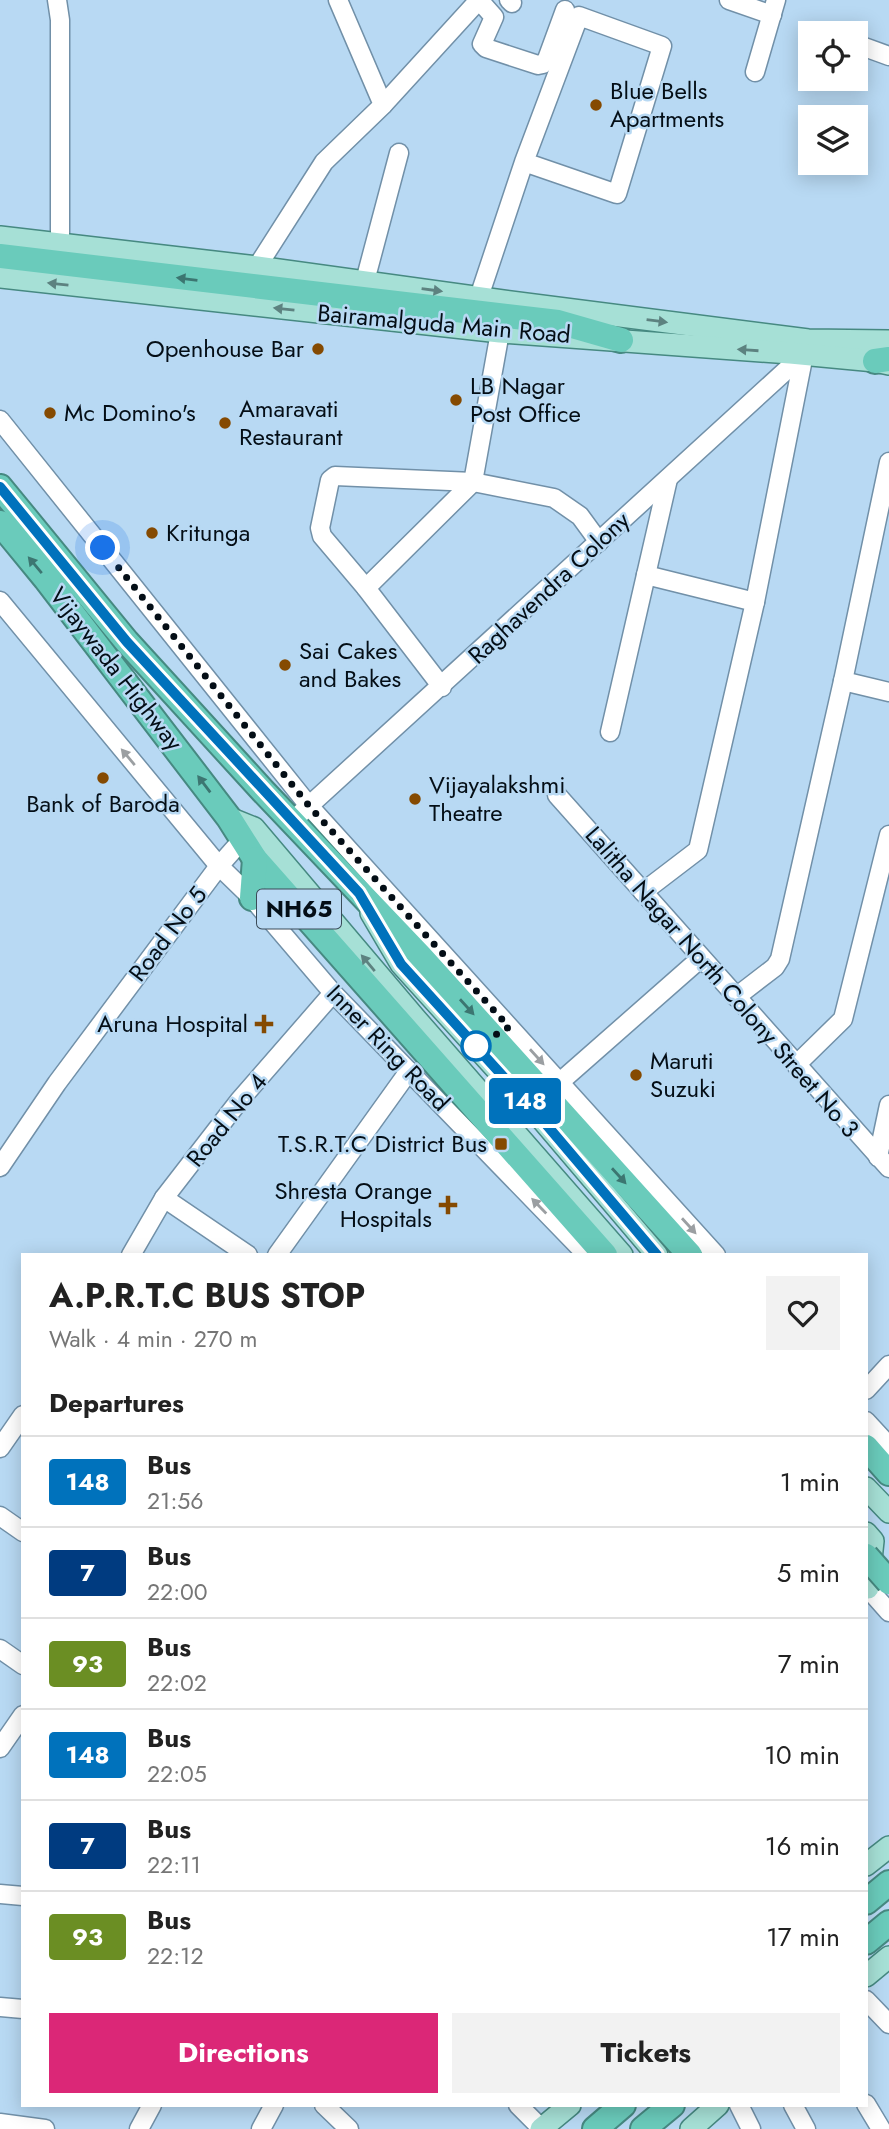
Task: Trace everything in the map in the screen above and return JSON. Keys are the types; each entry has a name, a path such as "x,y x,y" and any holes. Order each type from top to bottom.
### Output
{"highway":[{"path":"0,256 558,322 621,340"},
{"name":"Vijaywada Highway","path":"0,487 127,642 301,814 359,893"},
{"name":"Vijaywada Highway","path":"0,523 54,589 229,818 249,850"},
{"path":"249,850 252,898"},
{"name":"NH65","path":"249,850 603,1253"},
{"name":"NH65","path":"359,893 421,957 688,1253"},
{"path":"868,1449 889,1473"},
{"path":"868,1562 875,1585"},
{"path":"868,1900 889,1883"},
{"path":"868,1940 889,1923"},
{"path":"595,2129 621,2107"},
{"path":"643,2129 670,2107"}],"main road":[{"path":"0,237 257,267 886,350"},
{"name":"Bairamalguda Main Road","path":"0,278 500,332 804,354 886,350"},
{"name":"Vijaywada Highway","path":"229,818 254,828 620,1253"},
{"name":"Vijaywada Highway","path":"359,893 401,964 539,1116 655,1253"},
{"path":"868,1490 889,1512"},
{"path":"868,1535 873,1541 875,1585"},
{"path":"868,1864 889,1847"},
{"path":"868,1974 889,1957"},
{"path":"542,2129 568,2107"},
{"path":"692,2129 716,2107"}],"street":[{"path":"57,0 60,20 61,243"},
{"path":"338,0 383,105"},
{"path":"257,267 324,162 383,105 463,7 479,0 494,17 482,44 486,48 538,65 547,59 565,10"},
{"path":"729,0 774,7 755,72"},
{"path":"479,298 524,163 579,16 662,46 617,194 524,163"},
{"path":"868,48 889,55"},
{"path":"365,281 399,153"},
{"path":"366,587 473,482 500,332"},
{"path":"643,892 698,850 755,602 804,354"},
{"name":"Raghavendra Colony","path":"301,814 804,354"},
{"path":"0,420 301,814 560,1082 714,1253"},
{"path":"736,997 775,967 780,960 889,462"},
{"path":"442,687 366,587 322,536 320,528 330,480 335,476 473,482 554,498 580,516 599,542"},
{"path":"610,732 668,479"},
{"path":"646,575 755,602"},
{"name":"Inner Ring Road","path":"0,601 219,866 252,898 333,993 585,1253"},
{"path":"843,681 889,692"},
{"name":"Lalitha Nagar North Colony Street No 3","path":"557,795 883,1162"},
{"path":"796,1065 843,1019 889,835"},
{"name":"Road No 5","path":"0,1167 57,1083 219,866 249,850"},
{"path":"560,1082 702,958"},
{"name":"Road No 4","path":"132,1253 164,1198 239,1101 333,993"},
{"path":"278,1253 410,1071"},
{"path":"883,1162 889,1105"},
{"path":"164,1198 245,1253"},
{"path":"868,1388 889,1365"},
{"path":"0,1448 21,1418"},
{"path":"868,1423 889,1446"},
{"path":"0,1516 21,1531"},
{"path":"875,1585 889,1612"},
{"path":"0,1649 21,1664"},
{"path":"0,1748 21,1718"},
{"path":"0,1894 21,1896"},
{"path":"868,2002 889,2024"},
{"path":"0,2007 21,2009"},
{"path":"139,2129 151,2107"},
{"path":"261,2129 273,2107"},
{"path":"326,2107 349,2129"},
{"path":"520,2107 542,2129"},
{"path":"740,2107 751,2129"},
{"path":"794,2107 806,2129"},
{"path":"868,2107 881,2129"},
{"path":"0,2123 45,2129"}],"bus line":[{"name":"148","path":"0,487 127,642 359,893 401,964 539,1116 655,1253"}],"place":[{"name":"Blue Bells Apartments","path":"596,105"},
{"name":"Openhouse Bar","path":"318,349"},
{"name":"LB Nagar Post Office","path":"456,400"},
{"name":"Mc Domino's","path":"50,413"},
{"name":"Amaravati Restaurant","path":"225,423"},
{"name":"Kritunga","path":"152,533"},
{"name":"Sai Cakes and Bakes","path":"285,665"},
{"name":"Bank of Baroda","path":"103,778"},
{"name":"Vijayalakshmi Theatre","path":"415,799"},
{"name":"Aruna Hospital","path":"264,1024"},
{"name":"Maruti Suzuki","path":"636,1075"},
{"name":"T.S.R.T.C District Bus","path":"501,1144"},
{"name":"Shresta Orange Hospitals","path":"448,1205"}],"route":[{"path":"103,548 310,807 509,1027 476,1046"}]}
